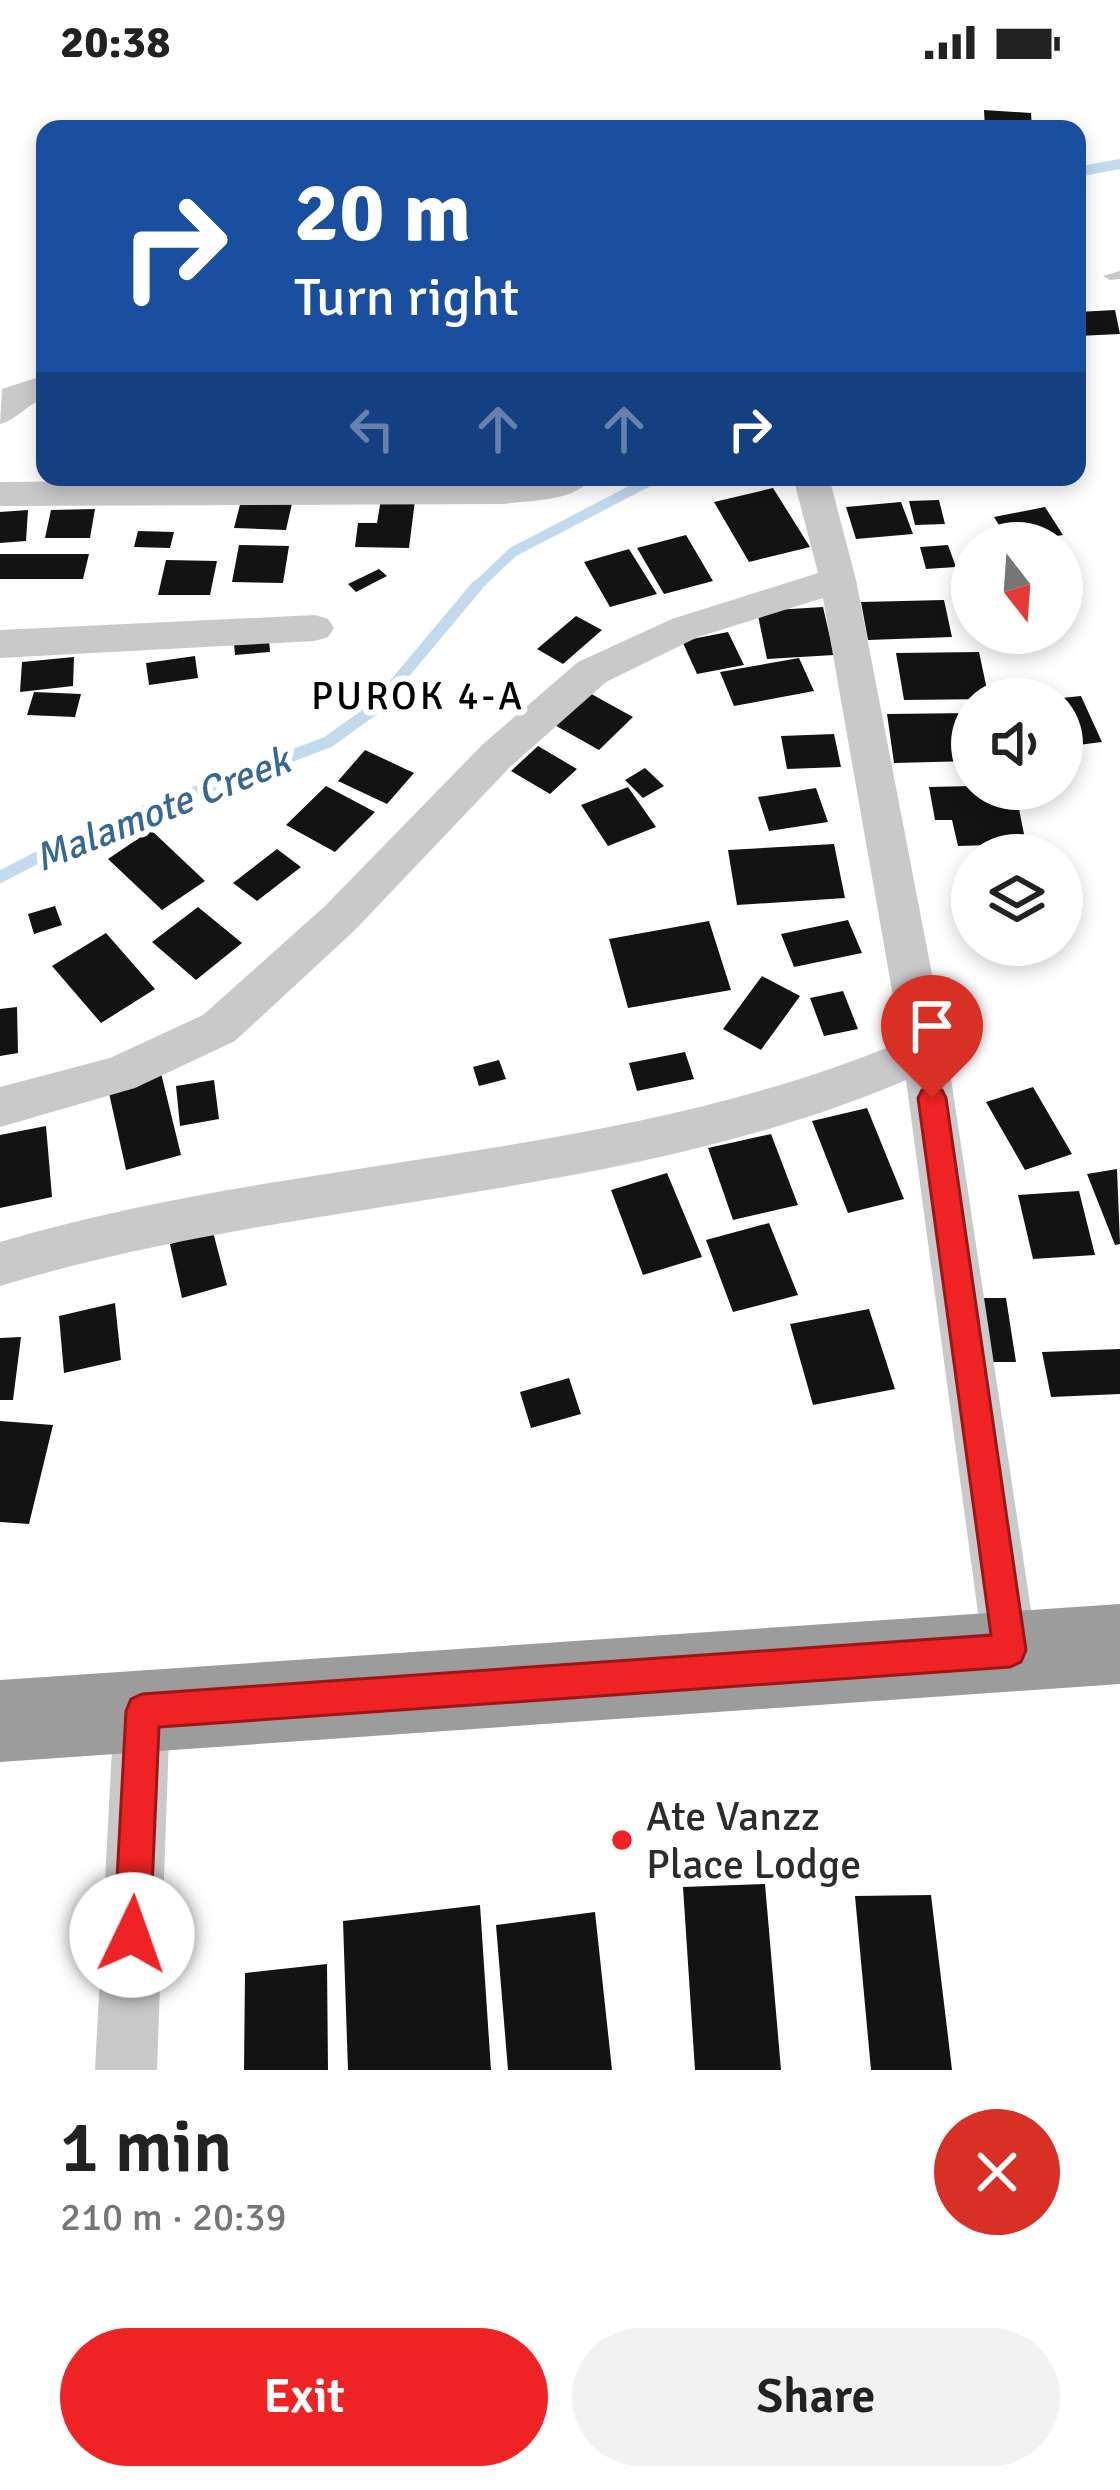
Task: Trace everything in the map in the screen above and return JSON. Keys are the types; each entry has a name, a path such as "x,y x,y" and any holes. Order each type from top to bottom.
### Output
{"highway":[{"path":"0,1721 1120,1644"}],"street":[{"path":"0,413 14,397 36,389"},
{"path":"0,494 503,492 544,486"},
{"path":"813,486 838,580 926,1052 1010,1650"},
{"path":"0,1108 119,1076 219,1028 301,956 496,757 592,672 685,628 838,580"},
{"path":"0,644 315,628"},
{"path":"0,1264 233,1206 643,1142 827,1092 926,1052"},
{"path":"126,2070 142,1711"}],"building":[{"path":"984,110 1031,113 1031,120 985,120"},
{"path":"1115,310 1120,334 1086,336 1086,312"},
{"path":"773,488 810,547 749,562 714,502"},
{"path":"242,497 293,499 286,530 234,528"},
{"path":"381,499 415,500 409,548 355,547 358,523 377,523"},
{"path":"939,500 945,524 915,525 909,501"},
{"path":"901,502 913,534 856,539 846,507"},
{"path":"1045,507 1055,522 997,522 994,517"},
{"path":"95,509 90,538 45,538 51,510"},
{"path":"28,510 26,541 0,543 0,512"},
{"path":"138,531 174,532 170,548 134,547"},
{"path":"686,535 713,581 664,594 637,548"},
{"path":"239,545 289,546 283,583 232,582"},
{"path":"948,545 951,567 926,569 920,547"},
{"path":"629,549 657,594 610,607 584,562"},
{"path":"0,554 89,554 83,579 0,579"},
{"path":"166,560 217,561 210,595 158,595"},
{"path":"379,569 387,576 356,592 348,584"},
{"path":"944,600 951,637 868,640 861,602"},
{"path":"823,607 834,655 767,659 757,611"},
{"path":"576,616 602,630 563,664 537,649"},
{"path":"728,632 744,665 697,674 682,641"},
{"path":"269,640 270,652 235,655 234,643"},
{"path":"896,653 979,654 985,678 951,678 951,699 904,700"},
{"path":"195,656 198,678 149,685 146,663"},
{"path":"74,657 73,686 20,692 22,662"},
{"path":"799,658 814,691 734,706 720,672"},
{"path":"586,691 633,717 599,750 551,723"},
{"path":"34,692 81,694 75,717 27,715"},
{"path":"1083,700 1102,742 1083,744"},
{"path":"951,713 951,762 894,763 887,714"},
{"path":"834,734 841,767 787,769 781,736"},
{"path":"538,746 577,769 550,794 511,771"},
{"path":"365,750 414,773 387,804 338,781"},
{"path":"645,768 664,786 643,798 625,780"},
{"path":"326,786 375,812 335,852 286,825"},
{"path":"951,786 951,810 1019,810 1024,834 955,834 952,820 935,820 929,787"},
{"path":"628,787 656,827 608,846 581,805"},
{"path":"816,788 828,822 769,831 758,797"},
{"path":"151,830 205,881 162,910 108,859"},
{"path":"834,844 845,898 737,905 728,850"},
{"path":"277,849 301,867 257,901 233,883"},
{"path":"55,906 62,925 34,934 28,914"},
{"path":"198,907 242,943 196,980 152,942"},
{"path":"848,920 862,953 794,967 781,934"},
{"path":"709,921 731,990 628,1008 609,939"},
{"path":"106,933 155,989 101,1023 52,966"},
{"path":"762,976 800,996 761,1050 723,1029"},
{"path":"843,991 858,1029 824,1036 810,998"},
{"path":"17,1007 18,1053 0,1056 0,1009"},
{"path":"685,1052 694,1079 637,1091 629,1063"},
{"path":"499,1060 506,1079 479,1086 473,1067"},
{"path":"160,1069 181,1155 126,1170 107,1084"},
{"path":"214,1080 219,1119 180,1126 176,1086"},
{"path":"1033,1087 1072,1154 1025,1170 986,1102"},
{"path":"867,1108 904,1199 848,1213 812,1121"},
{"path":"46,1126 52,1197 0,1208 0,1135"},
{"path":"771,1134 798,1205 733,1220 708,1148"},
{"path":"1117,1169 1120,1244 1115,1245 1087,1174"},
{"path":"667,1173 702,1257 643,1275 611,1190"},
{"path":"1079,1191 1095,1255 1033,1259 1018,1195"},
{"path":"769,1223 798,1295 733,1312 706,1240"},
{"path":"213,1232 227,1285 182,1298 170,1244"},
{"path":"971,1298 1006,1298 1016,1362 979,1362"},
{"path":"115,1303 121,1360 64,1373 59,1316"},
{"path":"869,1309 895,1389 813,1405 790,1324"},
{"path":"21,1337 13,1400 0,1400 0,1338"},
{"path":"1120,1349 1120,1394 1051,1397 1042,1352"},
{"path":"569,1378 581,1414 531,1428 520,1392"},
{"path":"0,1421 53,1425 29,1524 0,1522"},
{"path":"765,1884 781,2070 695,2070 683,1887"},
{"path":"931,1895 952,2070 871,2070 855,1896"},
{"path":"480,1905 491,2070 348,2070 343,1921"},
{"path":"595,1912 612,2070 508,2070 496,1925"},
{"path":"327,1964 328,2070 244,2070 245,1973"}],"waterway":[{"name":"Malamote Creek","path":"1086,170 1120,164"},
{"name":"Malamote Creek","path":"476,587 513,552 640,486"},
{"name":"Malamote Creek","path":"0,877 77,837 328,742 374,709 476,587"}],"place":[{"name":"Ate Vanzz Place Lodge","path":"622,1840"}],"district":[{"name":"PUROK 4-A","path":"418,696"}],"route":[{"path":"132,1935 142,1711 1010,1650 932,1098"}]}
